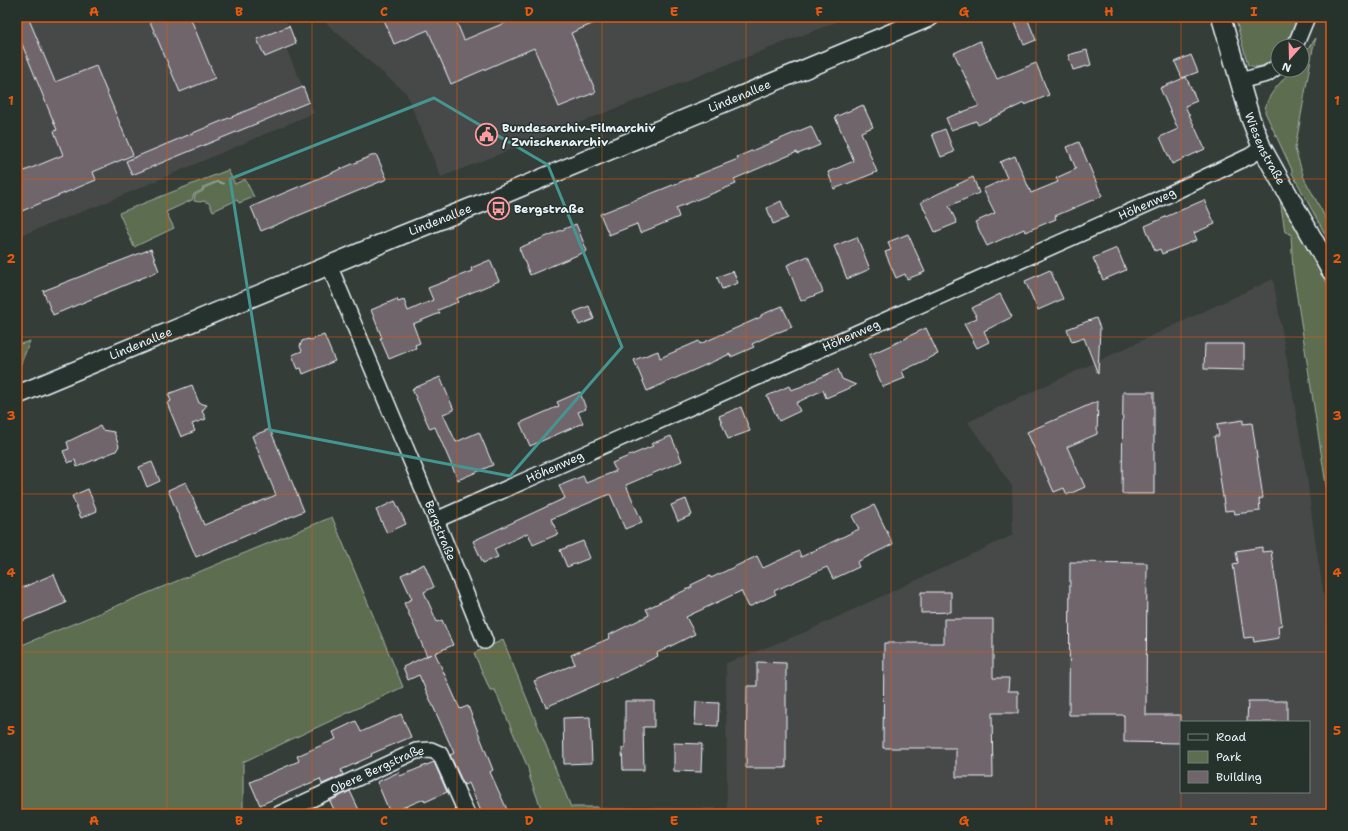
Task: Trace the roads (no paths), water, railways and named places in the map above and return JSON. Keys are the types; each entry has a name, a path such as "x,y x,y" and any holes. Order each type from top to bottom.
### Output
{"street":[{"name":"Lindenallee","path":"17,396 329,265 930,17"},
{"name":"Wiesenstraße","path":"1221,17 1250,117 1262,148 1331,271"},
{"path":"1298,38 1307,17"},
{"path":"1239,81 1267,74 1270,72"},
{"name":"Höhenweg","path":"436,520 1163,197 1250,156 1262,148"},
{"name":"Bergstraße","path":"329,265 485,641"},
{"name":"Obere Bergstraße","path":"279,814 416,751 431,750 440,754 466,814"}],"place":[{"name":"Bundesarchiv-Filmarchiv / Zwischenarchiv","path":"486,135"},
{"name":"Bergstraße","path":"499,209"}]}
